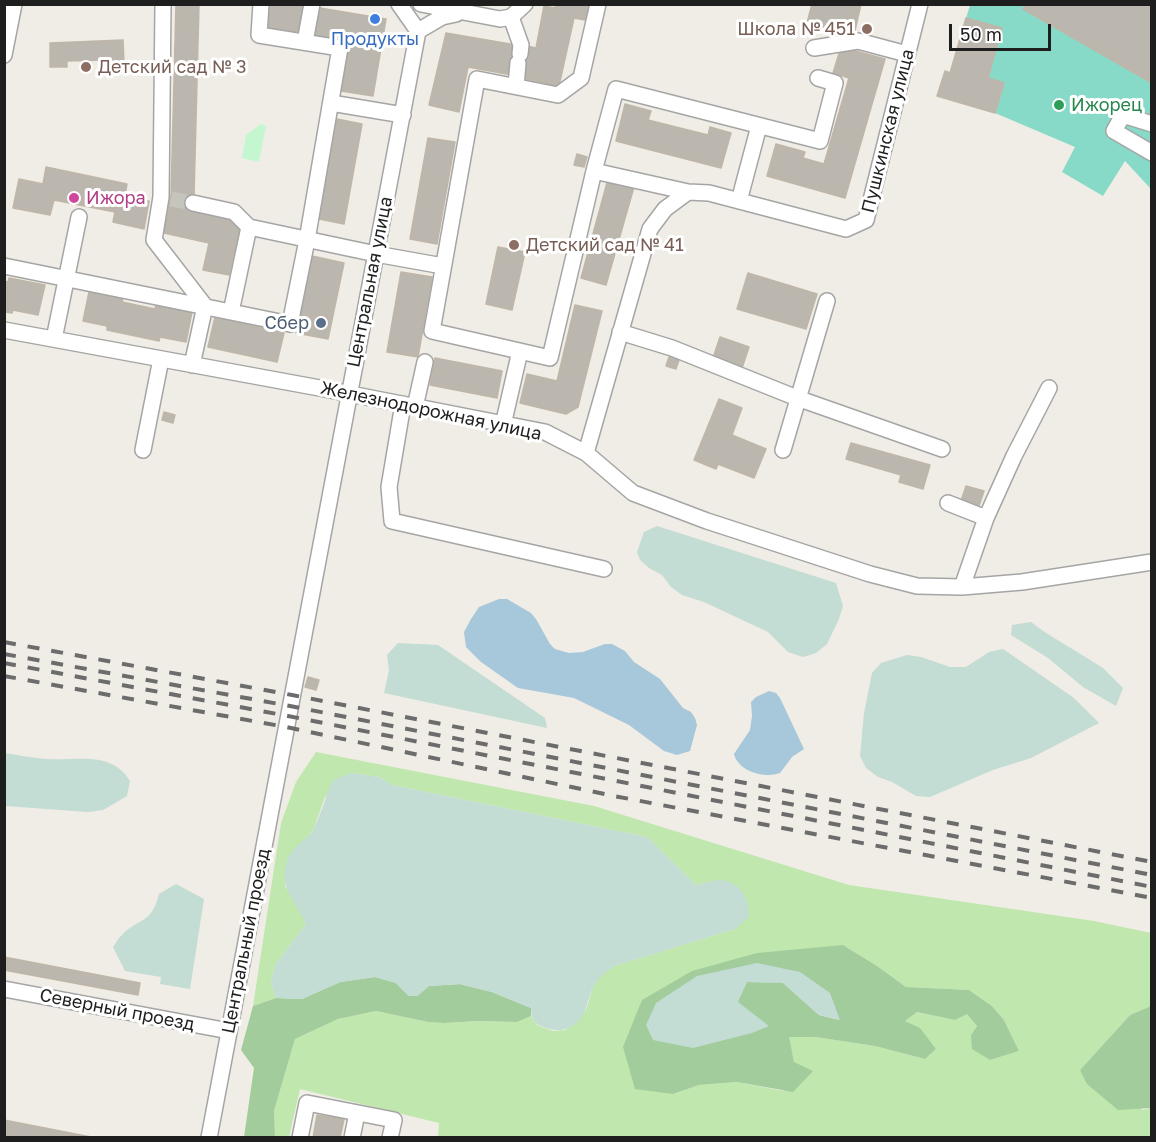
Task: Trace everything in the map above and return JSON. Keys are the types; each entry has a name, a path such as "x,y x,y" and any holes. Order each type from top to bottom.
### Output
{"street":[{"path":"4,55 14,4"},
{"path":"163,4 166,198 154,240 205,306"},
{"path":"4,266 290,324 307,240 339,48 259,35 261,4"},
{"path":"305,42 312,4"},
{"path":"399,4 418,31 442,17 461,13"},
{"path":"421,4 500,19 511,17 525,4"},
{"path":"598,4 581,78 558,95 477,79 432,331 550,358 594,171 616,89 819,141 835,82 818,78"},
{"name":"Пушкинская улица","path":"594,171 688,192 709,193 846,229 866,220 920,4"},
{"path":"511,17 521,45 516,86"},
{"name":"Центральная улица","path":"283,745 418,31"},
{"path":"814,48 858,41 908,54"},
{"path":"331,103 403,115"},
{"path":"1152,124 1123,115 1114,131 1152,153"},
{"path":"739,201 759,126"},
{"path":"586,453 650,228 665,209 688,192"},
{"path":"193,203 234,212 249,227 443,266"},
{"path":"54,339 79,217"},
{"path":"231,312 249,227"},
{"path":"783,450 827,301"},
{"path":"192,365 205,306"},
{"name":"Железнодорожная улица","path":"4,330 545,432 586,453 633,493 707,521 917,586 962,587 1022,582 1152,562"},
{"path":"620,332 672,348 797,398 942,449"},
{"path":"503,425 520,351"},
{"path":"142,450 161,359"},
{"path":"425,362 409,406 389,488 392,520 604,569"},
{"path":"962,587 986,518 1014,456 1049,388"},
{"path":"948,503 986,518"},
{"name":"Центральный проезд","path":"208,1137 283,745"},
{"name":"Северный проезд","path":"4,989 229,1031"},
{"path":"300,1137 307,1103 394,1120 390,1137"},
{"path":"352,1137 357,1113"}],"green space":[{"path":"261,124 266,126 259,162 242,158 246,135"},
{"path":"316,752 594,806 849,885 1094,921 1151,933 1151,1006 1130,1015 1080,1070 1143,1110 1151,1108 1151,1137 438,1137 439,1123 300,1089 289,1137 275,1137 274,1111 295,1039 338,1019 376,1011 444,1023 517,1022 531,1016 537,1025 553,1031 565,1030 586,1010 593,987 601,975 614,966 735,929 719,880 696,885 647,837 392,785 379,777 351,773 325,797 314,828 306,841 295,848 285,886 301,910 306,924 275,965 271,983 276,998 253,1006 281,823 296,782","holes":["843,945 906,987 969,990 992,1006 1004,1020 1019,1051 990,1060 971,1035 977,1026 967,1013 955,1020 917,1012 904,1021 936,1049 925,1059 875,1046 815,1037 788,1037 794,1062 783,1091 737,1082 699,1085 673,1094"]},
{"path":"843,945 906,987 969,990 992,1006 1004,1020 1019,1051 990,1060 972,1049 971,1035 977,1026 967,1014 955,1020 917,1012 905,1021 920,1028 936,1049 925,1059 875,1046 815,1037 789,1037 794,1062 813,1071 793,1092 737,1082 699,1085 673,1094 635,1089 623,1047 642,1000 692,971 757,953","holes":["757,963 839,1020 819,1015 783,983 747,982 737,1002 768,1026 656,1003"]},
{"path":"375,977 396,983 409,996 417,996 429,986 460,984 492,992 531,1008 531,1016 517,1022 444,1023 376,1011 338,1019 295,1039 274,1111 275,1137 244,1137 254,1068 241,1050 253,1006 276,998 302,999 340,982"},
{"path":"1151,1006 1151,1108 1118,1110 1087,1084 1080,1070 1130,1015"}],"shaded area":[{"name":"Ижорец","path":"970,5 1151,5 1151,189 1125,161 1103,196 1062,172 1075,147 995,113 937,96 945,71 950,72"},
{"path":"657,526 836,583 843,606 827,644 816,653 803,657 788,652 768,632 704,602 682,595 671,587 662,575 640,560 637,552 644,532"},
{"path":"499,599 507,599 531,613 555,649 569,653 583,652 605,644 612,644 625,651 634,662 660,679 683,708 691,712 695,718 697,725 690,751 677,755 664,751 629,725 574,698 518,688 481,662 466,647 464,632 479,607"},
{"path":"1031,622 1103,668 1123,688 1116,706 1083,687 1048,658 1011,635 1012,625"},
{"path":"398,643 438,645 545,718 547,728 384,693 389,670 387,655"},
{"path":"1003,649 1074,698 1099,723 1031,758 993,770 930,797 916,796 878,777 866,768 860,756 864,713 872,673 881,663 907,655 921,657 950,667 966,667 989,652"},
{"path":"769,691 776,693 780,698 804,749 792,757 780,773 774,775 759,774 746,769 736,760 734,754 750,730 751,702"},
{"path":"5,753 47,759 104,761 122,771 130,781 127,796 103,810 88,812 5,806"},
{"path":"351,773 379,777 392,785 647,837 696,885 719,880 738,887 748,904 749,917 735,929 614,966 596,983 579,1020 574,1025 561,1030 538,1025 533,1019 531,1008 492,992 460,984 429,986 417,996 409,996 396,983 375,977 340,982 302,999 276,998 271,983 275,965 306,924 286,886 286,864 292,851 312,831 333,780"},
{"path":"176,884 204,899 190,989 160,984 161,977 125,971 113,947 119,938 153,911 159,894"},
{"path":"757,963 800,972 830,993 840,1020 819,1015 783,983 747,982 738,1002 769,1026 752,1033 693,1048 653,1040 646,1025 656,1003 697,976"}],"building":[{"path":"176,4 199,4 194,197 171,196"},
{"path":"265,4 305,4 300,37 263,32"},
{"path":"556,4 589,4 585,20 574,18 559,86 522,78 527,46 536,48 544,6 555,8"},
{"path":"812,4 861,4 854,35 807,23"},
{"path":"1026,4 1152,4 1152,83 1023,9"},
{"path":"314,7 386,19 373,96 341,91 348,44 310,37"},
{"path":"966,18 1002,28 988,78 1004,83 995,113 937,96 945,71 950,73"},
{"path":"446,33 516,45 512,75 468,67 459,112 429,105"},
{"path":"123,40 124,64 105,65 105,60 67,61 67,67 50,67 50,43"},
{"path":"841,47 885,59 845,198 767,176 776,144 805,152 803,158 824,164 849,78 833,73"},
{"path":"625,104 651,111 648,120 708,135 710,127 731,133 721,168 616,141"},
{"path":"337,119 362,124 344,224 319,219"},
{"path":"428,138 455,142 437,244 410,239"},
{"path":"577,154 587,157 584,167 574,165"},
{"name":"Ижора","path":"46,167 127,184 125,196 149,201 144,229 113,222 115,212 54,200 50,215 13,208 19,179 43,184"},
{"path":"608,179 634,187 606,285 581,278"},
{"path":"171,196 194,197 192,211 241,221 229,275 203,270 209,243 164,233"},
{"path":"498,247 525,252 512,310 486,304"},
{"path":"312,256 344,263 328,339 296,333"},
{"path":"401,272 432,277 418,357 387,352"},
{"path":"748,273 817,294 806,329 737,309"},
{"path":"9,278 45,285 38,315 13,310 12,313 4,312 4,281 8,282"},
{"path":"89,292 123,298 122,302 155,309 156,305 192,312 186,342 160,337 159,341 107,330 107,326 83,321"},
{"path":"575,305 602,311 578,407 566,414 520,403 527,374 557,381"},
{"path":"215,317 284,333 277,362 208,347"},
{"path":"720,337 749,347 742,368 713,358"},
{"path":"669,357 679,360 676,369 666,366"},
{"path":"435,358 502,371 497,398 430,385"},
{"path":"719,399 742,408 732,435 766,449 754,478 718,464 716,469 694,460"},
{"path":"164,412 175,415 173,423 162,420"},
{"path":"851,443 930,465 923,489 899,482 901,475 846,459"},
{"path":"966,486 984,491 979,506 961,501"},
{"path":"308,677 319,680 316,690 305,687"},
{"path":"4,957 140,983 138,995 4,970"},
{"path":"317,1115 344,1119 340,1138 313,1138"},
{"path":"4,1120 96,1138 4,1138"}],"tunnel":[{"path":"171,199 193,203"}],"railway":[{"path":"4,642 292,695 1152,862"},
{"path":"4,654 290,706 1152,875"},
{"path":"4,663 288,716 1152,887"},
{"path":"4,676 286,727 614,796 1152,898"}],"place":[{"name":"Продукты","path":"375,19"},
{"name":"Школа № 451","path":"867,29"},
{"name":"Детский сад № 3","path":"86,67"},
{"name":"Ижорец","path":"1059,105"},
{"name":"Ижора","path":"74,198"},
{"name":"Детский сад № 41","path":"514,245"},
{"name":"Сбер","path":"321,323"}]}
